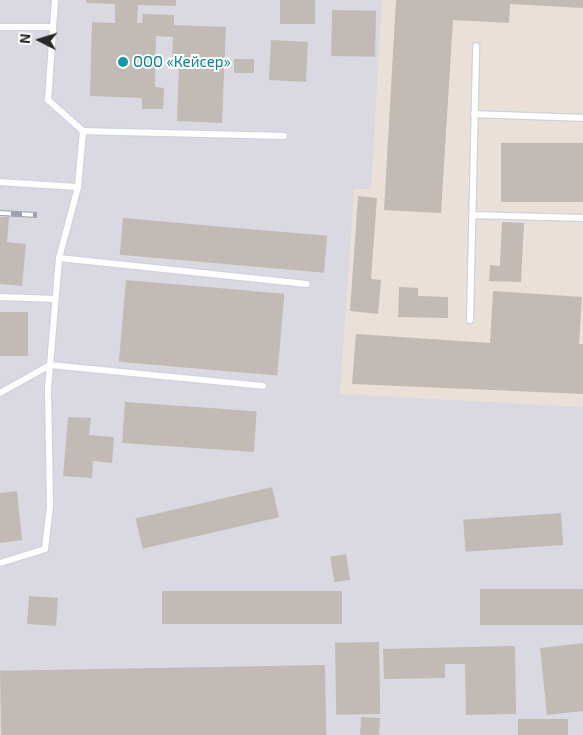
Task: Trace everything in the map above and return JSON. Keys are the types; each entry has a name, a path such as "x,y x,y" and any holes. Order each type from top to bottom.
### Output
{"lane":[{"path":"55,0 48,100 82,131 284,136"},
{"path":"0,27 53,27"},
{"path":"470,320 476,46"},
{"path":"474,114 583,118"},
{"path":"0,563 45,549 50,506 50,365 59,258 78,187 82,131"},
{"path":"0,182 78,187"},
{"path":"472,215 583,218"},
{"path":"59,258 307,284"},
{"path":"0,297 56,300"},
{"path":"0,393 50,365 263,386"}],"shaded area":[{"path":"0,0 382,0 371,189 354,189 340,394 583,407 583,735 0,735"}],"building":[{"path":"86,0 176,0 176,6 138,5 137,23 142,23 143,14 174,15 174,25 226,27 222,123 177,121 179,61 172,61 173,37 156,36 155,87 164,88 163,109 142,109 142,98 90,96 92,22 115,23 115,4 86,3"},
{"path":"280,0 315,0 315,24 280,24"},
{"path":"396,0 583,0 583,8 510,4 509,23 453,20 441,213 384,210"},
{"path":"332,10 376,11 375,57 331,56"},
{"path":"271,40 308,42 306,82 269,80"},
{"path":"234,59 254,59 254,73 234,73"},
{"path":"501,143 583,143 583,202 501,202"},
{"path":"358,196 377,198 371,279 381,280 378,314 350,311"},
{"path":"0,217 9,217 7,242 26,244 22,286 0,284"},
{"path":"123,218 327,236 324,273 120,255"},
{"path":"502,222 524,223 521,282 489,281 490,265 500,266"},
{"path":"126,280 284,294 277,376 119,362"},
{"path":"399,287 418,288 418,296 448,297 448,318 398,317"},
{"path":"493,291 582,297 579,344 583,344 583,394 352,384 356,334 490,343"},
{"path":"0,312 28,312 28,356 0,356"},
{"path":"125,402 257,411 254,452 122,443"},
{"path":"68,417 91,418 89,435 114,437 112,463 93,461 92,478 63,476"},
{"path":"272,487 279,517 143,549 136,518"},
{"path":"17,491 22,540 0,543 0,493"},
{"path":"561,513 563,545 465,552 463,520"},
{"path":"346,554 350,580 334,582 330,557"},
{"path":"480,589 583,589 583,625 480,625"},
{"path":"162,591 342,591 342,624 162,624"},
{"path":"29,596 58,598 56,626 27,624"},
{"path":"379,642 380,714 336,715 335,643"},
{"path":"583,643 583,711 547,715 540,648"},
{"path":"515,646 516,714 466,715 465,664 445,664 445,678 384,679 383,649"},
{"path":"325,665 326,735 1,735 0,671"},
{"path":"361,717 380,718 379,735 360,735"},
{"path":"518,719 568,719 568,735 518,735"}],"railway":[{"path":"0,213 37,215"}],"place":[{"name":"ООО «Кейсер»","path":"123,62"}]}
